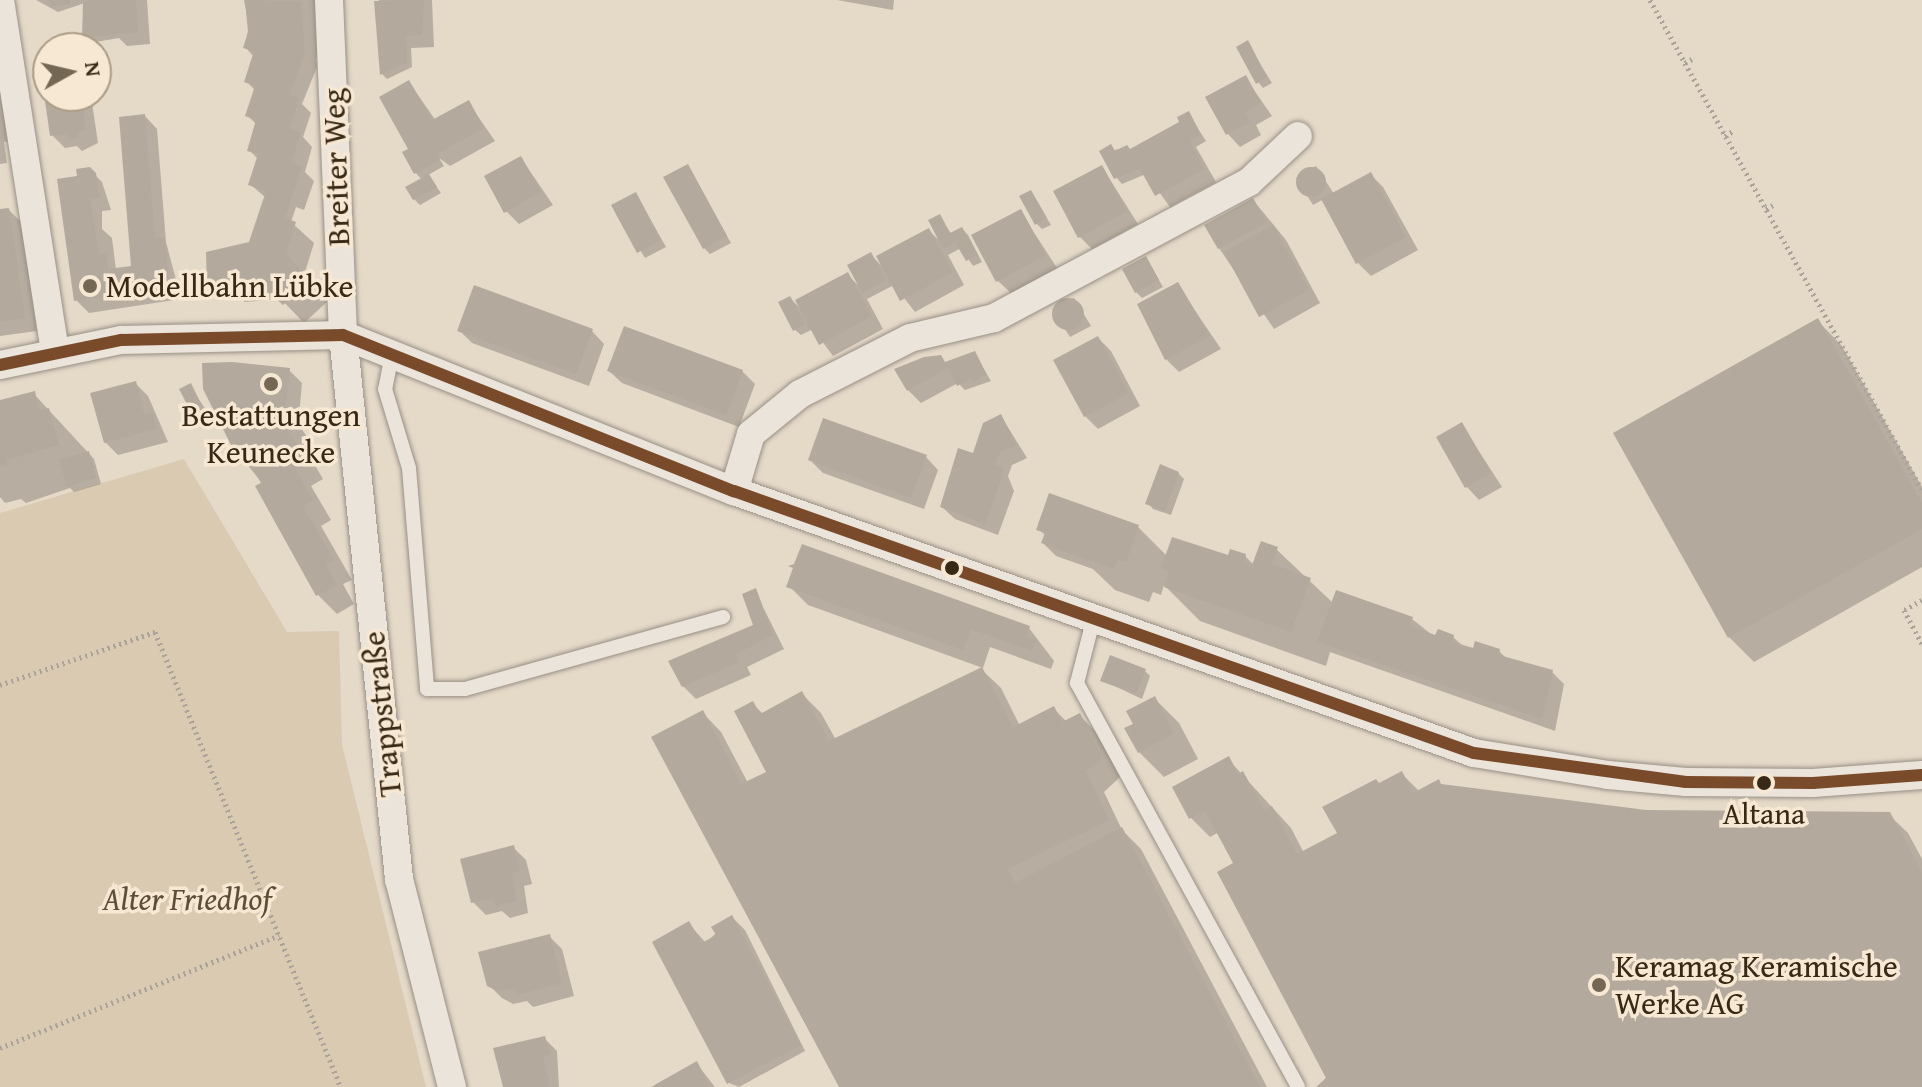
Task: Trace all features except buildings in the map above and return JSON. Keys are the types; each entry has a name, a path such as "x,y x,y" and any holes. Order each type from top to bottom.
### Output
{"street":[{"path":"0,0 55,351"},
{"name":"Breiter Weg","path":"329,0 343,335"},
{"path":"734,491 751,434 800,394 910,338 994,318 1249,182 1298,136"},
{"path":"0,365 55,351 197,335 343,335 734,491 1093,621 1474,753 1686,782 1813,783 1922,775"},
{"name":"Trappstraße","path":"343,335 399,879 452,1087"}],"lane":[{"path":"392,354 385,389 409,468 427,689 465,689 723,617"},
{"path":"1093,621 1077,683 1298,1087"}],"path":[{"path":"1650,0 1919,478 1922,490"},
{"path":"1685,63 1692,59"},
{"path":"1725,136 1733,131"},
{"path":"1766,209 1775,204"},
{"path":"1922,600 1904,610 1922,644"},
{"path":"0,685 155,632 341,1087"},
{"path":"0,1048 279,935"}],"green space":[{"name":"Alter Friedhof","path":"184,459 287,632 339,631 342,745 426,1087 0,1087 0,513"}],"transit line":[{"path":"0,365 121,340 343,335 734,491 1474,753 1686,782 1813,783 1922,775"}],"place":[{"name":"Modellbahn Lübke","path":"90,286"},
{"name":"Bestattungen Keunecke","path":"271,384"},
{"name":"Altana","path":"1764,783"},
{"name":"Keramag Keramische Werke AG","path":"1599,985"}]}
